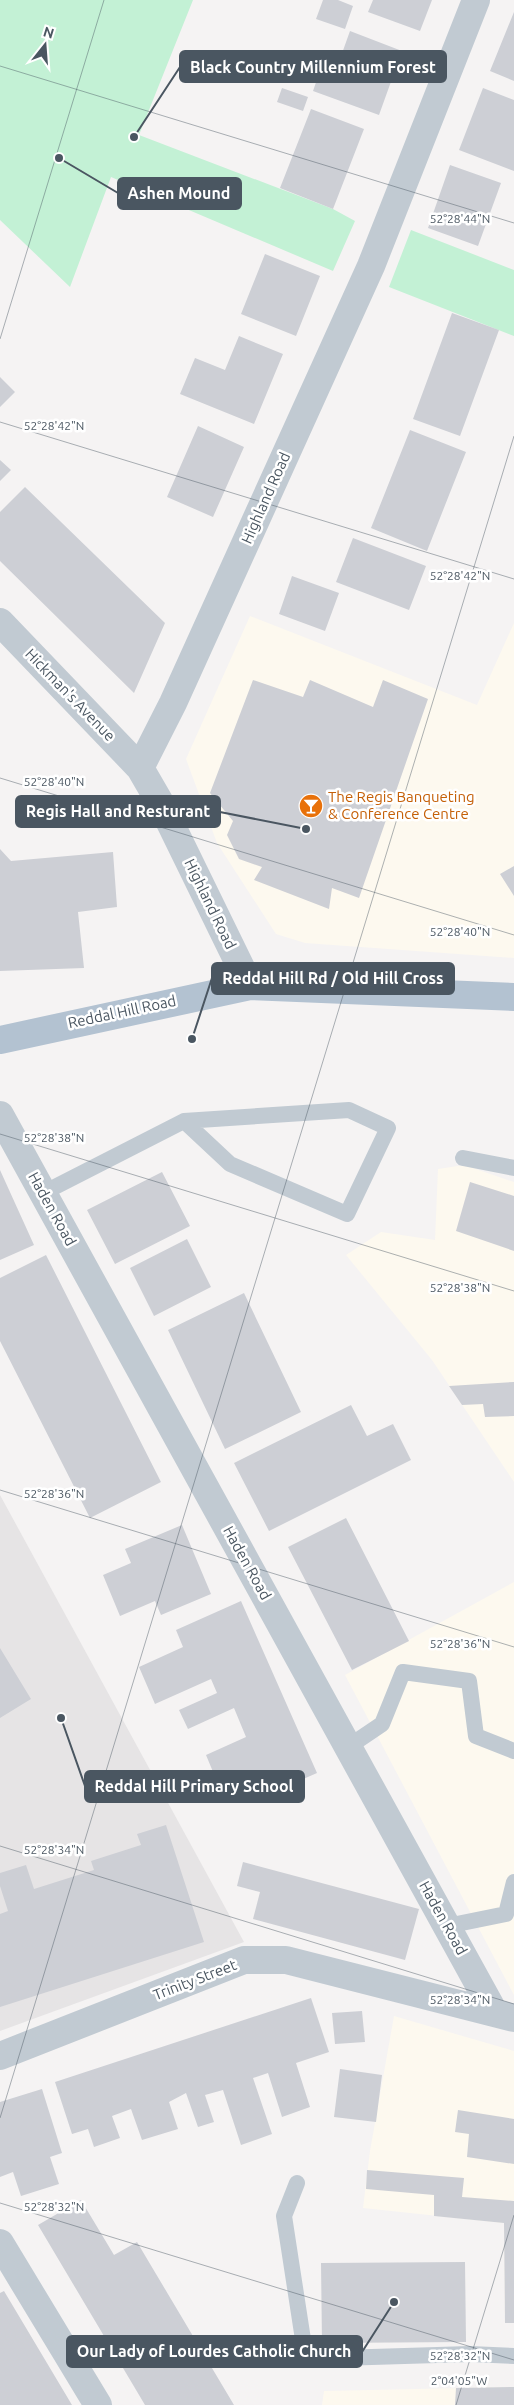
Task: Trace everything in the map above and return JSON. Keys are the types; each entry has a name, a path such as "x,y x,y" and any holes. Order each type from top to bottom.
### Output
{"main road":[{"name":"Reddal Hill Road","path":"0,1040 250,986 514,997"}],"street":[{"name":"Highland Road","path":"250,986 162,806 140,768 173,703 371,266 476,0"},
{"name":"Hickman's Avenue","path":"0,622 140,768"},
{"name":"Haden Road","path":"0,1115 447,1926 504,2015"},
{"name":"Trinity Street","path":"0,2056 244,1960 286,1960 504,2015"},
{"path":"0,2244 98,2405"}],"lane":[{"path":"43,1193 184,1121 349,1110 388,1128 347,1214 230,1164 184,1121"},
{"path":"462,1158 514,1168"},
{"path":"348,1746 382,1724 403,1672 469,1681 476,1736 514,1751"},
{"path":"447,1926 506,1914 514,1882"},
{"path":"296,2183 284,2216 306,2359 470,2354 514,2356"}],"shaded area":[{"path":"250,616 477,705 514,623 514,958 305,943 276,934 217,843 186,759"},
{"path":"464,1165 514,1182 514,1482 432,1360 346,1255 381,1232 435,1240 438,1169"},
{"path":"0,1495 244,1942 0,2031"},
{"path":"514,1582 514,1995 345,1675"},
{"path":"394,2016 514,2051 514,2323 505,2323 504,2223 363,2208 370,2151"},
{"path":"514,2387 514,2405 322,2405 324,2391"}],"green space":[{"path":"0,0 193,0 139,135 333,209 355,221 333,271 111,177 70,287 0,220"},
{"path":"411,230 514,270 514,336 389,287"}],"building":[{"path":"323,0 338,0 353,6 345,29 316,19"},
{"path":"373,0 432,0 420,31 368,12"},
{"path":"514,12 514,81 490,71"},
{"path":"350,31 402,51 379,115 313,91 322,65 336,70"},
{"path":"282,88 308,97 303,111 277,102"},
{"path":"483,88 514,100 514,171 459,150"},
{"path":"311,109 364,129 333,209 280,188"},
{"path":"450,165 501,183 478,246 428,228"},
{"path":"265,254 320,276 296,336 241,314"},
{"path":"452,313 499,330 460,436 413,419"},
{"path":"239,336 283,354 254,424 180,394 195,358 225,370"},
{"path":"0,377 15,392 0,407"},
{"path":"198,426 244,447 213,517 167,497"},
{"path":"410,430 466,452 427,551 371,528"},
{"path":"0,460 11,470 0,481"},
{"path":"25,487 165,623 134,693 0,561 0,512"},
{"path":"353,538 426,566 409,610 336,582"},
{"path":"292,576 339,593 325,631 279,614"},
{"path":"253,680 303,697 310,680 373,707 383,680 428,699 359,898 332,888 329,909 254,880 262,867 239,859 227,835 233,821 210,793"},
{"path":"0,849 11,861 113,852 117,907 78,912 84,968 0,971"},
{"path":"514,866 514,896 500,874"},
{"path":"0,1170 34,1245 0,1260"},
{"path":"162,1172 190,1226 115,1264 87,1210"},
{"path":"470,1182 514,1196 514,1251 456,1231"},
{"path":"187,1239 211,1287 154,1316 130,1268"},
{"path":"46,1255 161,1482 90,1518 0,1341 0,1278"},
{"path":"244,1293 301,1412 225,1449 168,1330"},
{"path":"514,1382 514,1416 485,1417 483,1404 462,1405 449,1386"},
{"path":"351,1405 367,1436 393,1424 411,1460 269,1531 234,1463"},
{"path":"346,1518 409,1641 352,1670 288,1547"},
{"path":"182,1525 211,1594 161,1615 155,1601 120,1616 103,1575 131,1563 125,1549"},
{"path":"241,1601 317,1773 269,1794 260,1773 221,1791 206,1755 246,1737 234,1708 188,1729 179,1710 217,1693 211,1679 155,1704 139,1667 183,1647 176,1630"},
{"path":"0,1648 31,1699 0,1718"},
{"path":"166,1825 204,1942 0,2007 0,1914 8,1911 0,1886 0,1873 26,1865 34,1889 94,1870 91,1861 141,1845 137,1834"},
{"path":"243,1862 419,1909 405,1960 253,1919 260,1892 237,1886"},
{"path":"311,1998 329,2052 296,2063 310,2107 282,2117 268,2073 253,2078 272,2134 241,2145 223,2090 205,2095 214,2122 198,2127 186,2093 169,2102 178,2129 142,2140 131,2109 112,2116 120,2138 94,2147 88,2129 72,2134 55,2082"},
{"path":"362,2011 365,2042 335,2044 332,2013"},
{"path":"340,2069 382,2075 376,2122 334,2117"},
{"path":"42,2089 62,2153 50,2157 59,2184 21,2196 13,2172 0,2177 0,2102"},
{"path":"458,2110 514,2119 514,2164 467,2157 469,2134 455,2132"},
{"path":"367,2170 464,2178 462,2197 514,2201 514,2323 505,2323 504,2223 434,2216 434,2195 366,2189"},
{"path":"81,2200 114,2255 137,2242 234,2405 145,2405 38,2225"},
{"path":"465,2262 466,2342 322,2343 321,2263"},
{"path":"4,2291 72,2405 0,2405 0,2293"},
{"path":"514,2387 514,2405 455,2405 456,2388"}],"place":[{"name":"Black Country Millennium Forest","path":"134,137"},
{"name":"Ashen Mound","path":"59,158"},
{"name":"The Regis Banqueting & Conference Centre","path":"311,806"},
{"name":"Regis Hall and Resturant","path":"306,829"},
{"name":"Reddal Hill Rd / Old Hill Cross","path":"192,1039"},
{"name":"Reddal Hill Primary School","path":"61,1718"},
{"name":"Our Lady of Lourdes Catholic Church","path":"394,2302"}]}
